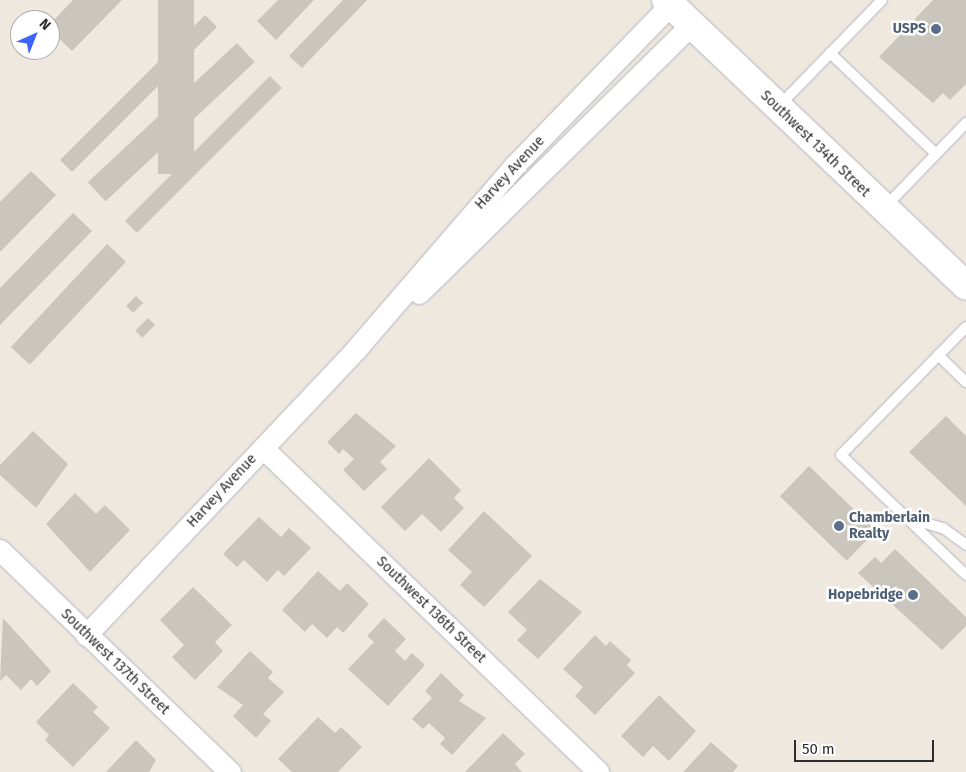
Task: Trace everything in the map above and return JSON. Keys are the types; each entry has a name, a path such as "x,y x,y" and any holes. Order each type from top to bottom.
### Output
{"main road":[{"name":"Southwest 134th Street","path":"668,2 777,108 966,286"}],"street":[{"name":"Harvey Avenue","path":"86,634 357,348 514,166 668,2"},
{"name":"Harvey Avenue","path":"357,348 476,240 691,25"},
{"name":"Southwest 136th Street","path":"263,448 598,772"},
{"name":"Southwest 137th Street","path":"0,550 230,772"}],"lane":[{"path":"777,108 882,0"},
{"path":"830,54 936,154"},
{"path":"883,209 966,122"},
{"path":"966,327 842,455 966,575"},
{"path":"938,355 966,382"},
{"path":"904,515 944,528 966,545"}],"building":[{"path":"73,0 122,0 72,51 60,40 60,14"},
{"path":"158,0 194,0 194,174 158,174"},
{"path":"278,0 314,0 276,40 257,21"},
{"path":"343,0 367,0 302,68 289,56"},
{"name":"USPS","path":"933,0 966,0 966,84 950,100 943,93 933,103 879,57"},
{"path":"205,15 217,27 72,172 60,160"},
{"path":"237,43 255,62 106,201 88,182"},
{"path":"270,76 282,88 137,233 125,221"},
{"path":"31,171 56,195 0,252 0,202"},
{"path":"73,213 92,231 0,325 0,288"},
{"path":"107,244 126,262 30,365 11,347"},
{"path":"136,296 143,303 133,313 126,306"},
{"path":"148,318 155,325 142,338 135,331"},
{"path":"356,413 396,446 380,462 387,469 364,491 343,470 354,459 343,449 339,454 327,442"},
{"path":"946,416 966,436 966,506 909,452"},
{"path":"33,431 68,464 36,508 0,475 0,465"},
{"path":"429,458 461,490 454,498 464,508 441,532 422,514 405,531 381,507"},
{"path":"809,466 876,531 847,561 780,496"},
{"path":"75,493 96,514 105,505 130,530 90,572 46,524"},
{"path":"484,511 532,556 484,607 460,585 472,572 448,550"},
{"path":"259,517 281,537 289,528 311,548 284,576 278,570 267,582 244,560 237,567 223,554"},
{"path":"895,549 966,617 966,626 942,650 858,573 875,557 881,563"},
{"path":"318,571 340,591 347,583 369,604 343,633 337,627 327,638 312,624 305,632 282,610"},
{"path":"540,579 582,612 538,659 517,640 527,630 508,612"},
{"path":"193,587 232,625 215,642 223,651 195,680 172,657 184,645 160,620"},
{"path":"3,618 51,671 37,686 31,679 21,690 6,675 0,681"},
{"path":"384,618 406,639 395,651 405,661 412,653 425,665 388,706 348,669 374,642 367,636"},
{"path":"595,635 606,646 610,641 631,660 627,665 635,673 595,715 575,696 583,687 563,669"},
{"path":"250,651 273,672 268,678 284,692 263,714 271,721 256,738 233,716 243,705 217,687"},
{"path":"441,673 464,695 459,701 486,718 452,755 440,744 445,738 429,723 423,729 412,719 432,698 425,691"},
{"path":"73,683 98,707 93,712 110,728 73,767 45,740 49,735 36,722"},
{"path":"659,695 696,731 669,761 653,746 643,757 621,736"},
{"path":"318,717 335,733 341,727 362,747 338,772 292,772 278,759"},
{"path":"503,733 525,754 515,764 522,772 465,772"},
{"path":"136,740 156,760 149,772 106,772"},
{"path":"711,742 738,766 733,772 683,772"}],"place":[{"name":"USPS","path":"936,29"},
{"name":"Chamberlain Realty","path":"839,526"},
{"name":"Hopebridge","path":"913,595"}]}
